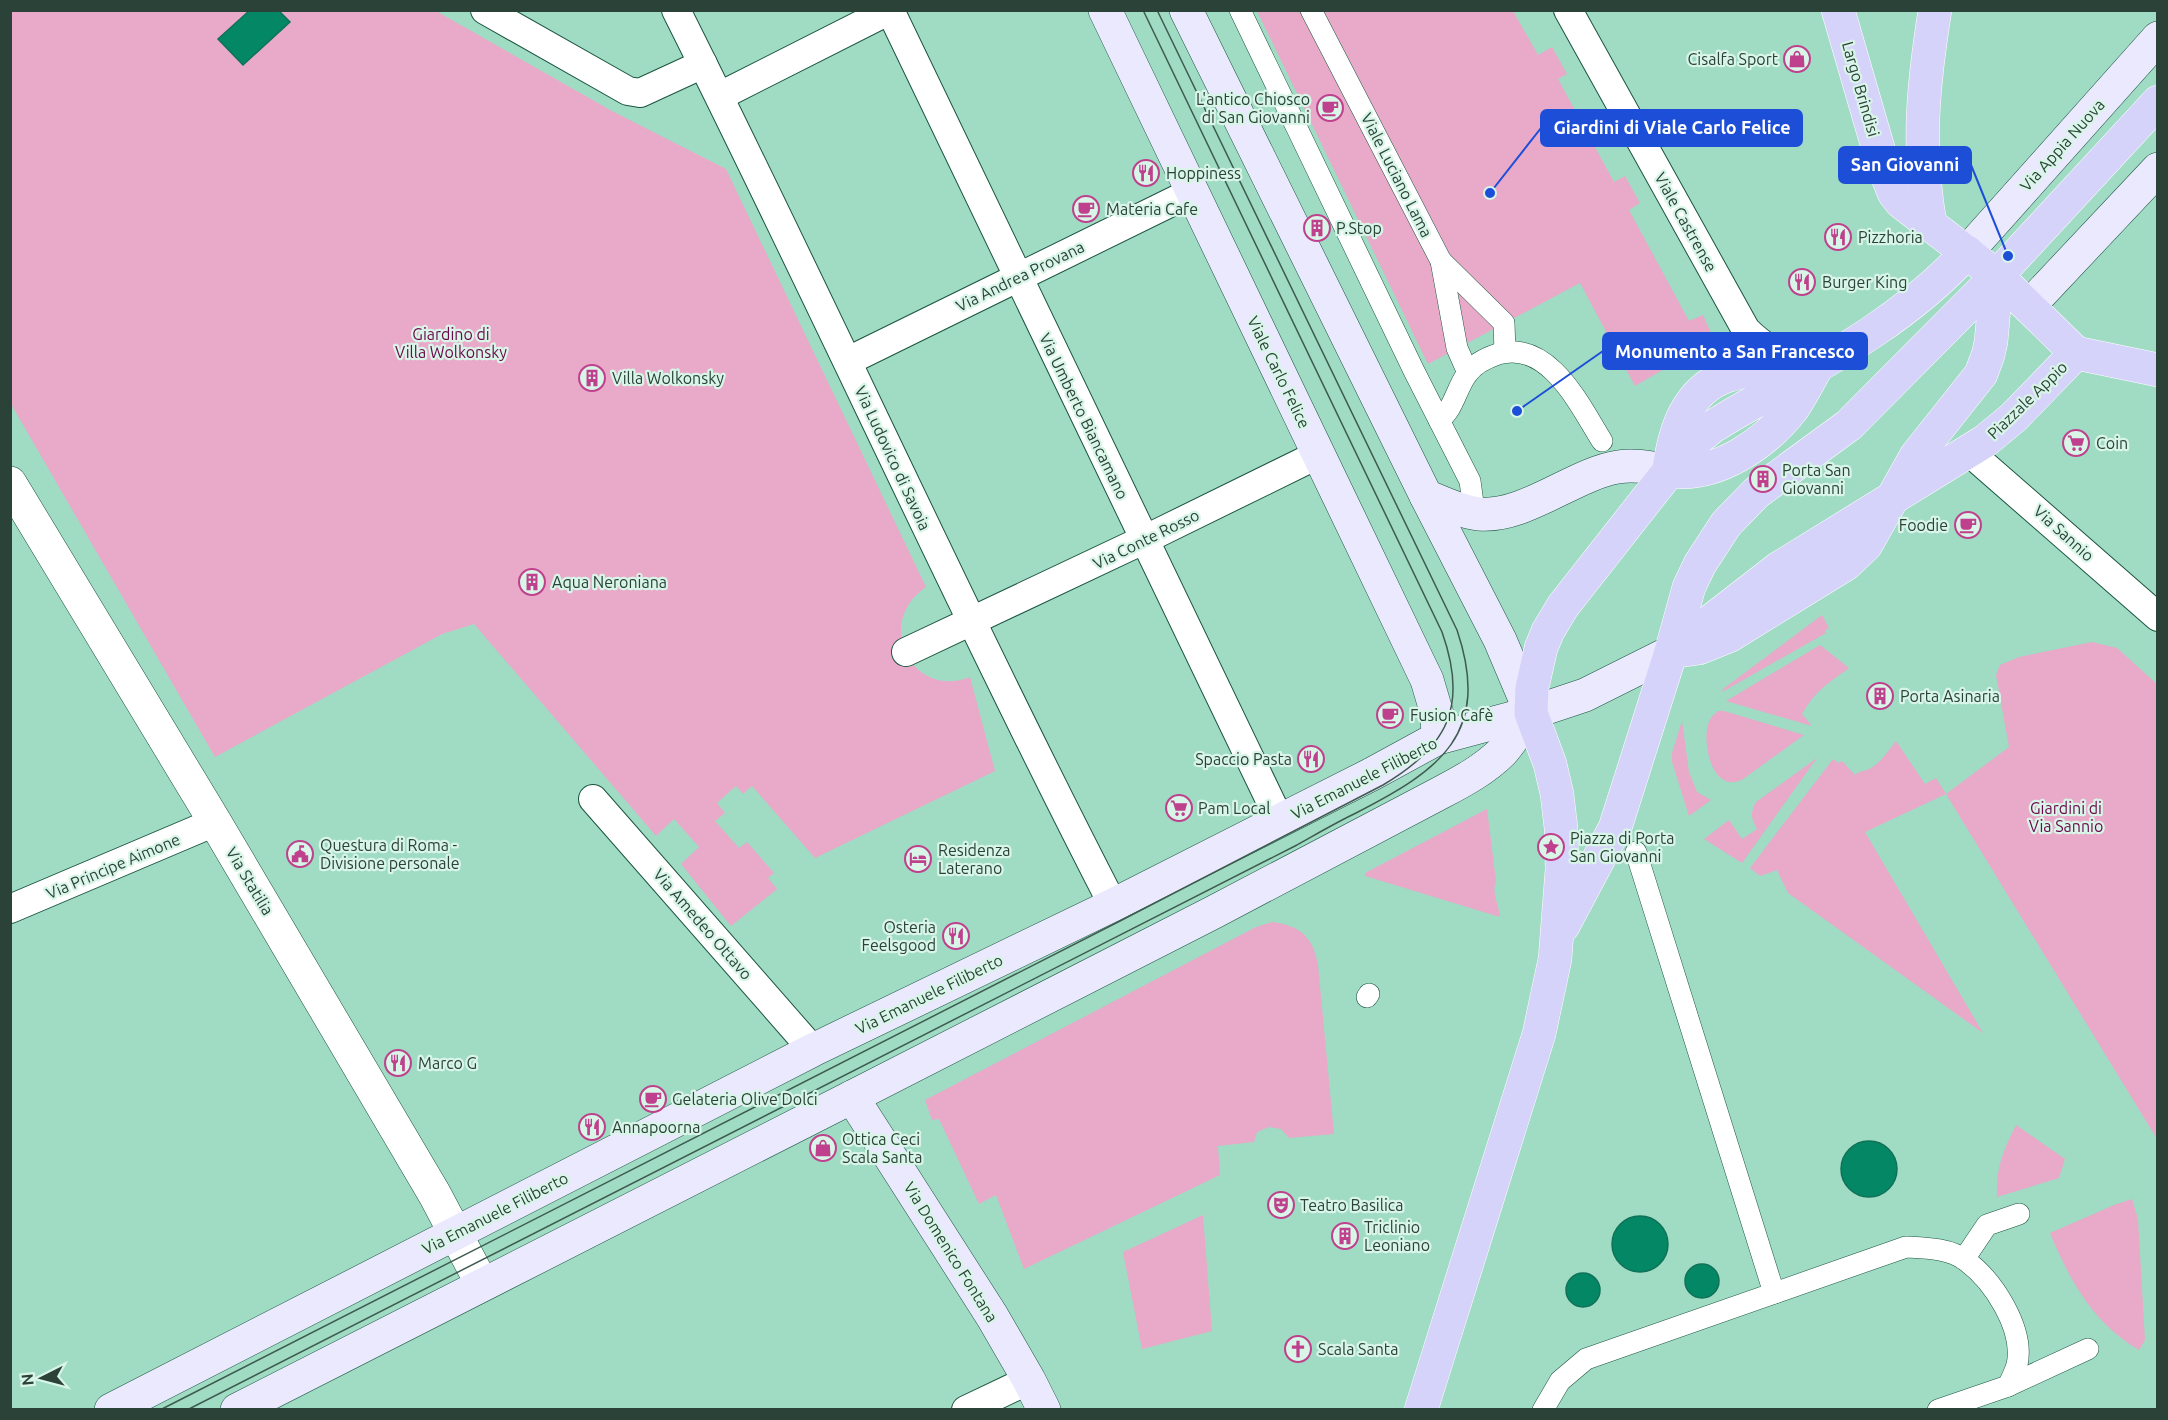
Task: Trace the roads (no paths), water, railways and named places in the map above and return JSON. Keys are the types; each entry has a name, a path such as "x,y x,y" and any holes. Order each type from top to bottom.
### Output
{"main road":[{"name":"Viale Carlo Felice","path":"1104,10 1427,680 1437,714 1438,738"},
{"path":"1186,10 1426,496 1500,640 1550,764 1559,813 1562,869 1558,936 1539,1034 1421,1410"},
{"name":"Largo Brindisi","path":"1838,10 1883,165 1894,193 1900,202 1930,223"},
{"path":"1930,223 1922,158 1922,114 1926,66 1935,10"},
{"name":"Via Appia Nuova","path":"1967,252 2157,38"},
{"path":"1558,936 1615,828 1694,575 1734,515 1767,484 1822,447 1849,425 1997,276 2157,102"},
{"path":"1993,326 2029,306 2157,170"},
{"name":"Piazzale Appio","path":"1671,652 1779,568 1968,451 2014,417 2076,353 1997,276 1930,223"},
{"path":"1531,713 1536,667 1541,648 1553,622 1569,598 1669,471 1696,441 1712,427 1846,349 1897,314 1947,273 1967,252"},
{"name":"Piazzale Appio","path":"1889,500 1916,456 1981,374 1988,355 1993,326 1997,276"},
{"path":"2076,353 2157,370"},
{"path":"1426,496 1479,514 1499,513 1618,467 1641,466 1687,472 1709,467 1732,458 1762,439 1791,410 1817,366"},
{"path":"1669,471 1674,437 1682,419 1700,393 1711,384 1727,376 1744,372 1817,366"},
{"path":"237,1410 1225,906 1464,780 1492,761 1503,750 1531,713 1585,694 1671,652 1699,648 1729,636 1846,564 1866,545 1889,500"},
{"name":"Via Emanuele Filiberto","path":"111,1410 813,1050 1113,905 1438,738 1531,713"},
{"name":"Via Domenico Fontana","path":"852,1097 986,1306 1044,1410"}],"street":[{"path":"485,10 628,91 640,93 703,64"},
{"name":"Via Ludovico di Savoia","path":"676,10 848,361 971,622 1113,905"},
{"path":"720,96 890,10"},
{"name":"Via Umberto Biancamano","path":"890,10 1280,821"},
{"path":"1240,10 1470,481 1473,503"},
{"name":"Viale Luciano Lama","path":"1311,10 1442,261 1457,348 1468,373"},
{"name":"Viale Castrense","path":"1568,10 1746,330 1756,341 1781,356 1803,364 1817,366"},
{"name":"Via Andrea Provana","path":"848,361 1192,192"},
{"path":"1442,261 1504,323 1505,352"},
{"path":"1439,420 1448,413 1468,373 1486,358 1505,352 1523,354 1544,361 1564,382 1602,441"},
{"name":"Via Sannio","path":"1968,451 2157,617"},
{"name":"Via Conte Rosso","path":"906,652 1319,454"},
{"name":"Via Statilia","path":"10,483 215,822 456,1233 482,1284"},
{"name":"Via Amedeo Ottavo","path":"593,799 813,1050"},
{"name":"Via Principe Aimone","path":"10,909 215,822"},
{"path":"1636,852 1774,1293"},
{"path":"1964,1258 1987,1225 2019,1214"},
{"path":"1543,1410 1560,1381 1586,1359 1906,1247 1936,1248 1964,1258 1984,1278 2005,1306 2016,1338 2017,1364 2008,1386"},
{"path":"1938,1410 2008,1386 2088,1349"},
{"path":"966,1410 1029,1380"}],"tram line":[{"path":"160,1410 1383,785 1424,755 1438,739 1447,721 1452,702 1453,681 1450,658 1442,632 1143,10"},
{"path":"187,1410 1295,846 1412,781 1434,764 1451,744 1463,722 1468,696 1466,666 1457,630 1157,10"}],"place":[{"name":"Cisalfa Sport","path":"1797,59"},
{"name":"L'antico Chiosco di San Giovanni","path":"1330,108"},
{"name":"Hoppiness","path":"1146,173"},
{"name":"Giardini di Viale Carlo Felice","path":"1490,193"},
{"name":"Materia Cafe","path":"1086,209"},
{"name":"P.Stop","path":"1317,228"},
{"name":"Pizzhoria","path":"1838,237"},
{"name":"San Giovanni","path":"2008,256"},
{"name":"Burger King","path":"1802,282"},
{"name":"Villa Wolkonsky","path":"592,378"},
{"name":"Monumento a San Francesco","path":"1517,411"},
{"name":"Coin","path":"2076,443"},
{"name":"Porta San Giovanni","path":"1763,479"},
{"name":"Foodie","path":"1968,525"},
{"name":"Aqua Neroniana","path":"532,582"},
{"name":"Porta Asinaria","path":"1880,696"},
{"name":"Fusion Cafè","path":"1390,715"},
{"name":"Spaccio Pasta","path":"1311,759"},
{"name":"Pam Local","path":"1179,808"},
{"name":"Piazza di Porta San Giovanni","path":"1551,847"},
{"name":"Questura di Roma - Divisione personale","path":"300,854"},
{"name":"Residenza Laterano","path":"918,859"},
{"name":"Osteria Feelsgood","path":"956,936"},
{"name":"Marco G","path":"398,1063"},
{"name":"Gelateria Olive Dolci","path":"653,1099"},
{"name":"Annapoorna","path":"592,1127"},
{"name":"Ottica Ceci Scala Santa","path":"823,1148"},
{"name":"Teatro Basilica","path":"1281,1205"},
{"name":"Triclinio Leoniano","path":"1345,1236"},
{"name":"Scala Santa","path":"1298,1349"}],"park label":[{"name":"Giardino di Villa Wolkonsky","path":"451,343"},
{"name":"Giardini di Via Sannio","path":"2066,817"}]}
